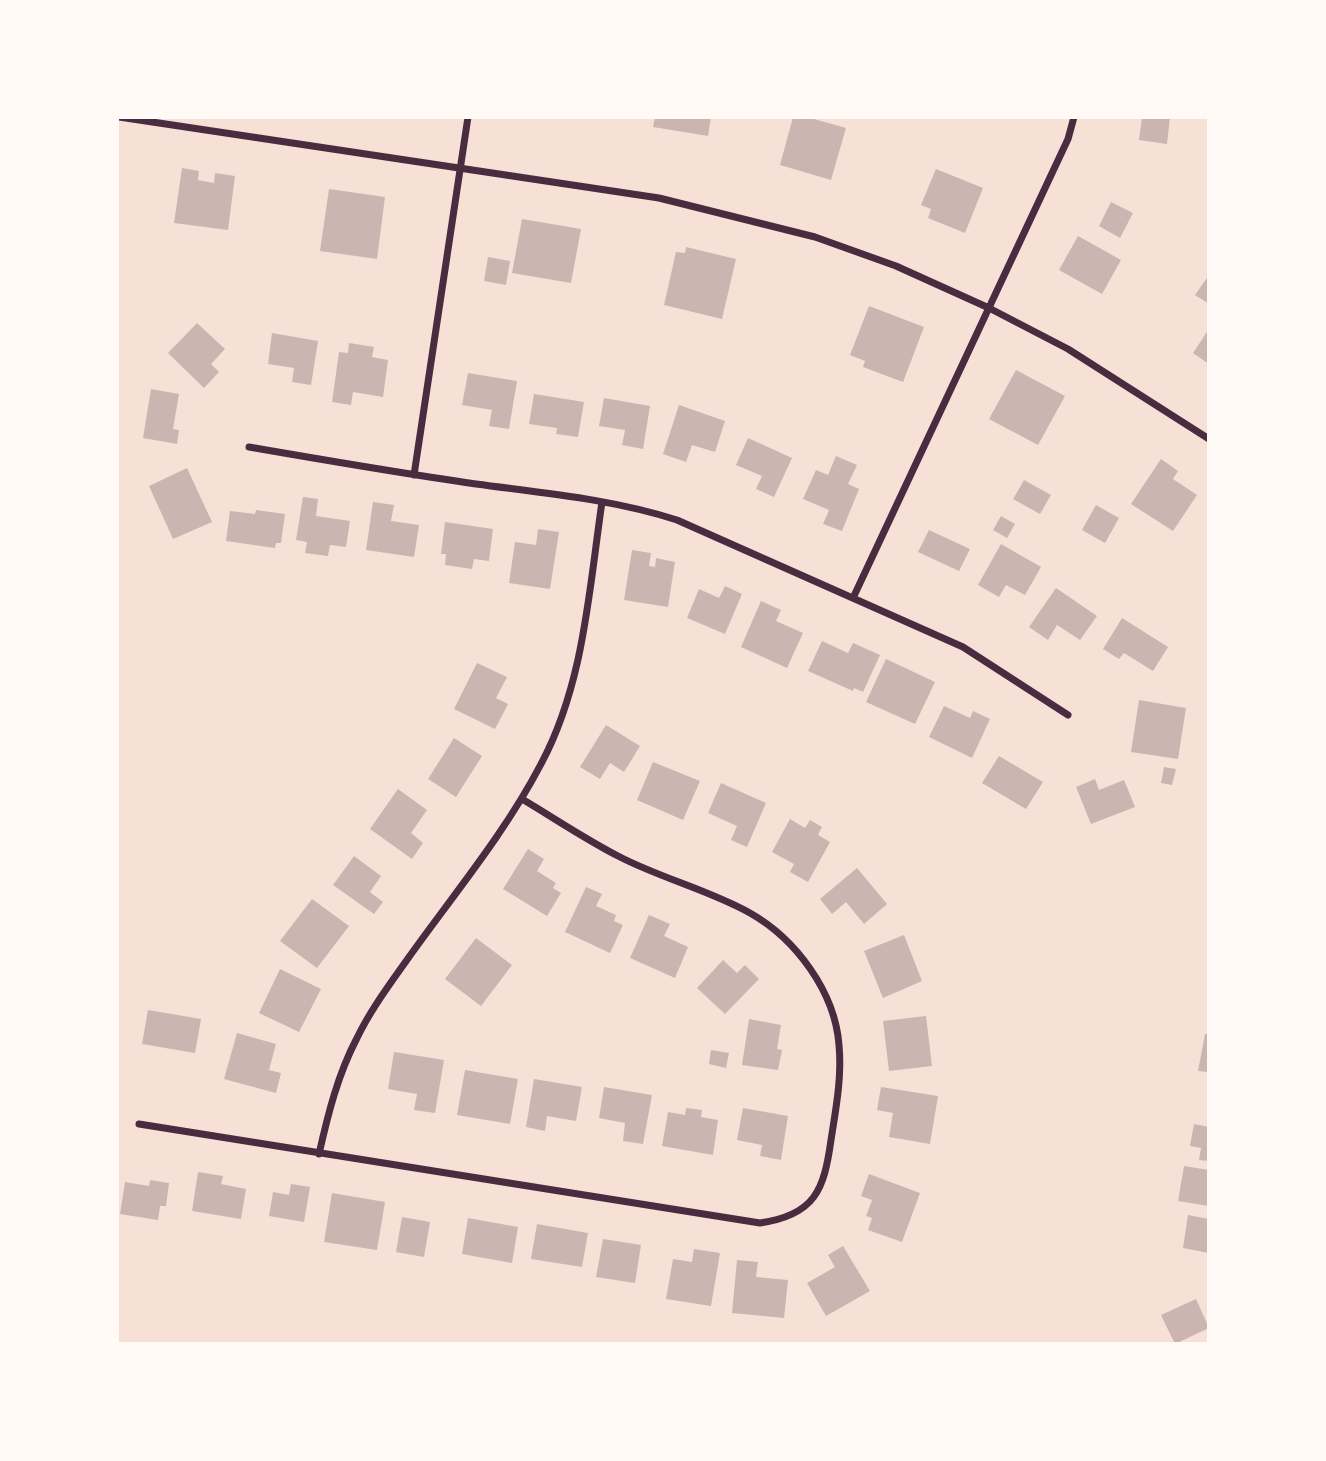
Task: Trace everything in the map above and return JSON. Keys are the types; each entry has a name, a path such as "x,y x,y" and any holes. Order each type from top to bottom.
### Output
{"street":[{"path":"119,117 659,198 815,237 896,267 989,308 1068,349 1209,439"},
{"path":"414,475 468,117"},
{"path":"853,598 1068,139 1074,117"},
{"path":"248,447 414,475 602,502 642,509 677,520 963,647 1068,715"},
{"path":"319,1154 342,1068 374,1007 522,799 543,762 572,692 602,502"},
{"path":"139,1124 760,1223 782,1220 802,1210 818,1192 827,1166 840,1080 839,1042 830,1008 814,973 785,939 751,913 619,857 522,799"}],"building":[{"path":"655,117 711,117 708,136 653,127"},
{"path":"793,117 807,117 846,128 831,180 780,165"},
{"path":"1142,117 1170,117 1167,144 1139,140"},
{"path":"182,168 199,171 198,180 214,183 215,173 235,176 228,230 174,223"},
{"path":"936,169 983,188 965,233 928,218 931,209 921,205"},
{"path":"329,189 385,197 377,259 320,251"},
{"path":"1111,202 1133,213 1120,238 1099,226"},
{"path":"522,219 581,229 571,283 512,273"},
{"path":"1078,236 1121,260 1102,294 1059,270"},
{"path":"686,247 736,259 722,319 664,305 676,252 685,253"},
{"path":"488,257 510,261 506,285 484,281"},
{"path":"1209,275 1209,304 1195,295"},
{"path":"869,306 924,327 903,382 863,367 865,361 850,355"},
{"path":"197,323 225,349 211,364 219,372 204,388 168,353"},
{"path":"1209,329 1209,364 1193,353"},
{"path":"272,333 318,341 311,385 292,382 294,368 268,364"},
{"path":"349,343 374,347 372,357 388,360 383,397 353,392 351,405 332,402 339,352 348,353"},
{"path":"1016,370 1065,396 1038,445 989,419"},
{"path":"468,373 517,381 509,429 489,426 492,410 462,405"},
{"path":"151,389 179,394 173,429 179,430 177,444 143,438"},
{"path":"534,394 584,402 578,437 556,434 557,428 529,424"},
{"path":"604,398 650,406 643,449 622,445 625,430 599,426"},
{"path":"679,405 725,421 715,452 692,445 686,462 663,454"},
{"path":"748,438 792,458 774,497 756,489 762,476 736,465"},
{"path":"836,456 857,465 848,484 859,489 842,531 823,524 829,510 803,499 816,470 828,475"},
{"path":"1161,459 1178,471 1173,479 1197,495 1173,531 1131,504"},
{"path":"187,468 212,522 173,539 149,486"},
{"path":"1024,480 1051,495 1040,514 1013,499"},
{"path":"303,497 318,499 316,516 350,521 346,547 330,545 328,556 305,553 307,542 296,540"},
{"path":"373,502 394,505 391,521 419,525 414,557 366,550"},
{"path":"1096,505 1119,518 1105,543 1082,530"},
{"path":"256,510 285,514 281,543 276,543 275,548 226,541 230,511 255,514"},
{"path":"1001,516 1015,524 1007,538 993,530"},
{"path":"445,522 493,529 489,561 474,559 472,569 445,565 446,554 441,554"},
{"path":"538,529 559,532 550,589 509,583 515,542 536,545"},
{"path":"929,530 970,549 959,571 918,552"},
{"path":"1001,544 1041,567 1025,595 1006,585 999,597 978,585"},
{"path":"632,550 651,553 649,566 655,567 656,558 675,562 668,607 624,600"},
{"path":"725,586 742,594 725,634 687,618 699,589 719,598"},
{"path":"1056,588 1097,616 1080,640 1057,625 1048,640 1029,627"},
{"path":"761,601 781,610 776,621 803,633 787,668 741,647"},
{"path":"1122,618 1168,647 1153,671 1124,653 1119,659 1103,649"},
{"path":"822,641 848,653 853,643 880,655 863,692 854,688 853,691 808,671"},
{"path":"886,659 935,682 915,724 866,702"},
{"path":"477,663 507,677 496,698 508,704 495,729 454,709"},
{"path":"1139,700 1186,708 1178,759 1131,752"},
{"path":"944,706 970,718 973,711 990,719 972,758 929,737"},
{"path":"606,725 640,746 624,772 610,763 600,779 580,767"},
{"path":"454,738 482,756 456,797 428,779"},
{"path":"999,756 1043,782 1026,809 982,783"},
{"path":"653,762 700,781 683,820 637,800"},
{"path":"1164,767 1176,769 1172,785 1161,783"},
{"path":"1095,779 1099,790 1124,780 1135,807 1091,824 1076,787"},
{"path":"721,783 766,803 747,847 731,840 737,826 708,813"},
{"path":"398,789 427,810 411,833 423,843 412,859 370,829"},
{"path":"790,819 805,828 810,820 822,827 818,835 830,842 808,882 790,872 794,864 772,852"},
{"path":"528,849 544,859 537,871 556,883 553,888 561,893 547,916 503,889"},
{"path":"354,856 381,876 370,892 383,902 374,914 333,885"},
{"path":"857,868 887,904 864,924 846,902 832,914 820,899"},
{"path":"586,887 602,894 596,906 616,915 614,921 623,925 610,953 565,932"},
{"path":"312,899 349,926 317,968 280,941"},
{"path":"649,915 670,924 664,936 688,947 675,978 630,958"},
{"path":"904,935 922,981 883,998 864,951"},
{"path":"476,938 512,965 481,1006 445,979"},
{"path":"723,960 737,973 745,965 759,979 725,1014 697,988"},
{"path":"280,969 321,989 299,1032 259,1013"},
{"path":"148,1010 201,1019 195,1053 142,1044"},
{"path":"926,1016 932,1066 889,1071 883,1021"},
{"path":"749,1019 781,1025 777,1049 782,1050 778,1070 742,1065"},
{"path":"237,1033 276,1044 269,1070 281,1073 276,1093 224,1079"},
{"path":"1205,1034 1209,1034 1209,1072 1198,1071"},
{"path":"711,1050 729,1053 726,1068 709,1064"},
{"path":"394,1052 444,1060 435,1113 414,1110 417,1094 388,1089"},
{"path":"465,1070 518,1079 510,1124 457,1115"},
{"path":"534,1079 582,1087 576,1121 547,1116 545,1131 526,1127"},
{"path":"604,1087 652,1095 643,1144 623,1141 625,1123 599,1118"},
{"path":"881,1087 938,1096 930,1144 889,1137 893,1113 877,1110"},
{"path":"686,1108 702,1110 701,1117 718,1120 713,1155 662,1146 668,1112 685,1115"},
{"path":"743,1108 788,1116 781,1160 760,1156 762,1145 737,1140"},
{"path":"1194,1124 1209,1127 1209,1161 1199,1160 1201,1148 1190,1146"},
{"path":"1184,1166 1209,1170 1209,1206 1178,1201"},
{"path":"198,1172 223,1176 221,1184 246,1189 241,1219 192,1211"},
{"path":"869,1174 920,1193 902,1242 868,1230 872,1218 866,1216 872,1200 861,1196"},
{"path":"150,1180 169,1183 166,1206 160,1206 158,1220 120,1214 125,1182 149,1186"},
{"path":"291,1184 310,1187 304,1222 269,1216 273,1192 289,1195"},
{"path":"332,1193 385,1202 377,1250 324,1242"},
{"path":"1188,1215 1209,1219 1209,1253 1183,1248"},
{"path":"402,1217 430,1222 424,1257 396,1252"},
{"path":"468,1218 518,1227 512,1263 462,1254"},
{"path":"537,1224 588,1233 582,1267 531,1259"},
{"path":"603,1239 641,1245 635,1283 596,1277"},
{"path":"843,1246 870,1291 826,1316 807,1283 835,1267 828,1255"},
{"path":"694,1249 720,1253 711,1306 666,1299 673,1259 692,1262"},
{"path":"737,1260 758,1262 756,1277 788,1280 784,1318 732,1313"},
{"path":"1196,1299 1209,1328 1175,1344 1161,1315"}]}
